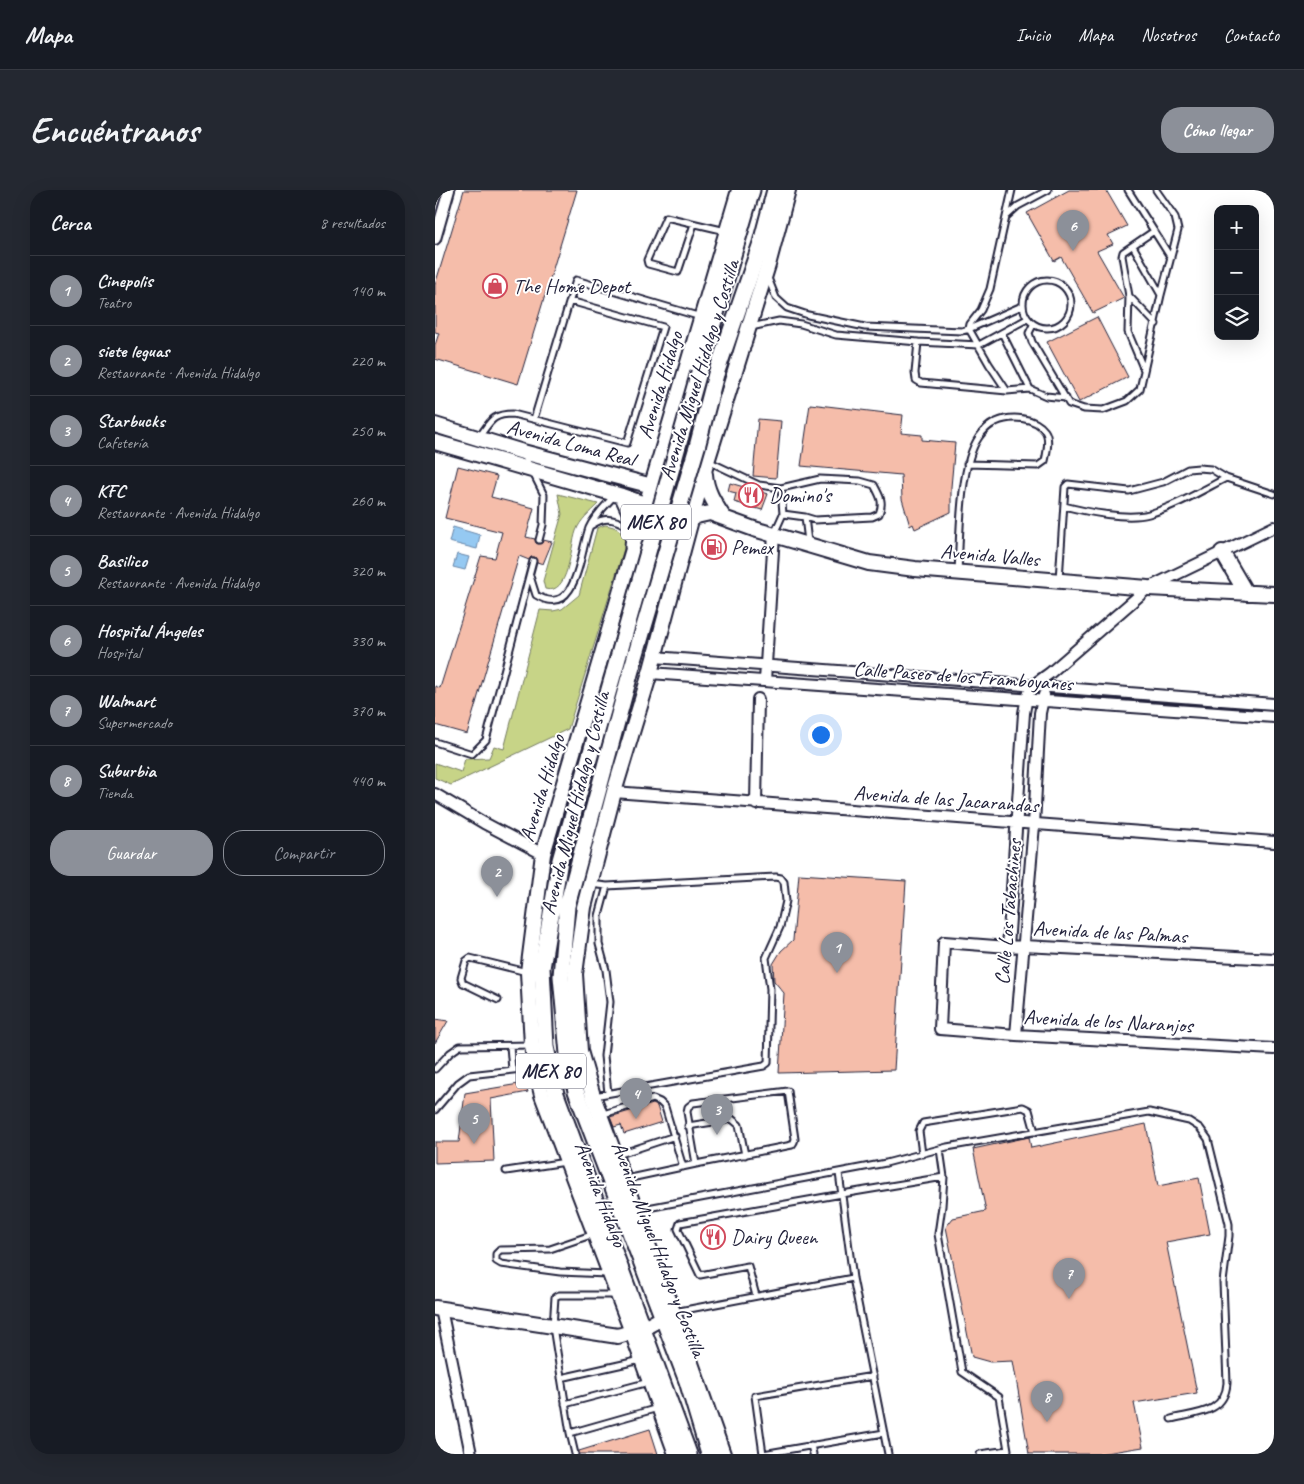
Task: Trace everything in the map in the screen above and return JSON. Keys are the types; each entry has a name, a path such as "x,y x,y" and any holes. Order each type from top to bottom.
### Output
{"main road":[{"name":"Avenida Miguel Hidalgo y Costilla","path":"689,1454 638,1330 556,1094 543,1066 546,1047 542,968 560,860 699,372 753,190"},
{"name":"Avenida Miguel Hidalgo y Costilla","path":"709,1454 668,1315 576,1091 574,1052 561,976 567,906 630,674 697,447 716,374 761,243 775,190"}],"street":[{"path":"435,238 449,190"},
{"name":"Avenida Hidalgo","path":"675,1454 641,1360 638,1330 617,1295 542,1096 543,1066 532,1046 528,972 543,854 592,694 645,504 739,190"},
{"name":"Avenida Hidalgo","path":"723,1454 668,1315 634,1210 593,1096 574,1052 575,974 584,907 614,792 650,673 706,464 766,272 789,190"},
{"name":"Avenida Loma Real","path":"435,425 523,452 697,498"},
{"name":"Avenida Loma Real","path":"435,442 692,516"},
{"path":"706,464 706,484 712,500 724,518"},
{"path":"655,470 659,475 675,482 693,486 701,483"},
{"path":"619,495 639,527 646,522 682,530 687,535"},
{"name":"Avenida Valles","path":"697,498 710,513"},
{"name":"Avenida Valles","path":"692,516 710,513 869,563 1148,588 1274,594"},
{"path":"1033,685 1050,673 1148,588 1274,527"},
{"path":"765,681 774,534"},
{"path":"1222,552 1246,593"},
{"name":"Calle Paseo de los Framboyanes","path":"654,657 1274,704"},
{"path":"697,660 698,676"},
{"name":"Calle Paseo de los Framboyanes","path":"650,673 1274,717"},
{"name":"Calle Los Tabachines","path":"1016,1035 1034,824 1042,700 1050,673"},
{"name":"Calle Los Tabachines","path":"1008,947 1027,699 1033,685"},
{"path":"756,804 758,699"},
{"name":"Avenida de las Jacarandas","path":"614,792 1274,842"},
{"path":"435,794 484,823 543,854"},
{"name":"Avenida de las Palmas","path":"940,1029 944,942 1008,947 1024,946 1274,959"},
{"name":"Avenida de los Naranjos","path":"940,1029 1274,1049"},
{"path":"471,1454 438,1309 618,1336 638,1330 668,1315"}],"lane":[{"path":"1007,391 969,329 970,324 981,310 990,289 1012,190"},
{"path":"1006,216 1018,206 1048,190"},
{"path":"1128,190 1171,258"},
{"path":"1033,325 1029,334 1032,342 1069,404 1084,410 1103,410 1127,401 1140,389 1178,230 1177,222 1155,190"},
{"path":"694,224 678,272 648,264 647,260 665,217 727,231"},
{"path":"1144,371 1128,332 1129,296 1123,252 1154,231"},
{"path":"1133,246 1161,295"},
{"path":"766,272 776,298 787,308 808,316 865,327 962,331 1022,306"},
{"path":"534,419 577,280 702,317"},
{"path":"1048,280 1056,282 1068,292 1071,300 1071,308 1063,323 1048,329 1033,325 1027,319 1022,306 1026,290 1039,281 1048,280"},
{"path":"1129,296 1156,324"},
{"path":"478,437 490,422 500,414 513,414 627,444 663,327 570,301"},
{"path":"749,327 779,321 801,324 836,335 979,345 1027,319"},
{"path":"1002,333 1030,389"},
{"path":"918,342 915,373 917,380 921,383 1007,391 1030,389 1046,396 1065,398"},
{"path":"958,572 960,516 967,464 978,438 996,422 1011,418 1033,420 1045,432 1047,441 1045,461 1038,466 967,464"},
{"path":"523,452 544,495 543,525 539,540"},
{"path":"706,464 759,485 781,488 820,479 860,481 874,485 880,495 883,506 879,514 872,517 815,520 783,514"},
{"path":"1059,580 1065,487 1068,484 1129,491 1163,482 1188,469 1199,468 1211,469 1226,478 1274,494"},
{"path":"1065,506 1089,512 1119,515 1147,514 1185,500 1226,478"},
{"path":"774,534 783,514 781,488"},
{"path":"530,575 536,595 544,600 561,598 569,591 574,581 590,527 619,495"},
{"path":"590,527 599,520 608,518 618,520 625,525 629,535 627,568"},
{"path":"805,518 808,545"},
{"path":"435,742 472,754 485,740 533,561"},
{"path":"590,884 607,886 776,876 784,882 786,901 780,927 766,958 770,989 768,1063 764,1066 593,1096"},
{"path":"607,886 599,916 599,944 606,970 610,1002 604,1056 608,1093"},
{"path":"497,1000 463,983 461,978 465,961 470,958 528,972"},
{"path":"435,1069 445,1057 460,1046 532,1046"},
{"path":"511,1046 512,1070"},
{"path":"435,1110 458,1083 469,1075 543,1066"},
{"path":"623,1180 792,1145 794,1142 788,1091 693,1103 688,1107 687,1112 696,1164"},
{"path":"600,1116 653,1099 660,1102 665,1107 683,1167"},
{"path":"923,1154 919,1131 923,1123 1023,1107 1029,1110 1035,1132"},
{"path":"634,1210 839,1173 939,1149 1149,1112 1189,1121 1200,1128 1208,1139 1229,1224 1223,1282 1227,1394 1212,1410 1171,1419"},
{"path":"688,1126 732,1119 739,1125 745,1155"},
{"path":"614,1156 675,1136"},
{"path":"939,1149 944,1177 938,1234 963,1372 999,1397 1008,1450 980,1454"},
{"path":"506,1170 567,1162"},
{"path":"839,1173 853,1278 888,1454"},
{"path":"756,1296 748,1266 700,1275 678,1229 680,1223 944,1177"},
{"path":"594,1234 550,1249 500,1250 496,1254 496,1261 501,1264 560,1272 609,1274"},
{"path":"668,1315 853,1278"},
{"path":"575,1454 553,1327 555,1298 559,1294 617,1295"},
{"path":"561,1378 641,1360"},
{"path":"873,1376 755,1396 763,1454 884,1433"},
{"path":"565,1404 649,1382"},
{"path":"570,1433 659,1407"},
{"path":"811,1445 813,1454"}],"green space":[{"path":"558,494 598,504 585,516 576,531 564,578 553,589 545,589 543,581 562,514"},
{"path":"605,525 619,530 626,542 568,729 451,785 435,778 435,763 461,772 465,759 489,758 494,746 504,749 540,610 553,611 562,609 579,595 597,528"}],"water":[{"path":"453,527 480,535 477,549 449,542"},
{"path":"457,554 469,557 465,570 453,567"}],"building":[{"path":"464,190 577,190 518,384 435,359 435,345 439,333 435,332 435,285"},
{"path":"1069,190 1106,190 1127,226 1108,235 1113,244 1097,251 1124,298 1093,313 1061,257 1054,261 1027,213"},
{"path":"1097,317 1128,377 1079,402 1047,342"},
{"path":"810,404 903,415 901,433 922,435 922,440 955,443 951,512 915,529 913,524 910,526 902,499 901,475 801,466"},
{"path":"758,419 781,421 776,478 753,476"},
{"path":"458,466 497,476 491,497 534,508 526,537 535,539 538,544 542,543 543,540 552,542 543,564 537,562 535,557 531,557 529,560 519,556 467,734 435,725 435,686 440,688 481,556 495,558 502,532 445,518"},
{"path":"730,483 768,494 762,510 734,502 736,493 728,491"},
{"path":"799,874 906,881 894,1070 779,1073 784,993 774,981 773,964 781,951 793,940"},
{"path":"435,1019 448,1021 435,1043"},
{"path":"525,1083 528,1092 491,1099 494,1161 435,1163 435,1142 459,1142 465,1093"},
{"path":"653,1104 657,1106 662,1122 624,1134 621,1125 614,1127 610,1117"},
{"path":"1146,1124 1158,1186 1199,1178 1210,1234 1166,1242 1197,1393 1134,1403 1143,1447 1099,1454 1029,1454 1013,1361 990,1362 972,1357 946,1227 953,1218 986,1211 973,1149 1029,1137 1031,1148"},
{"path":"650,1429 658,1454 579,1454 579,1451"}],"place":[{"name":"Hospital Ángeles","path":"1073,251"},
{"name":"The Home Depot","path":"495,286"},
{"name":"Domino's","path":"751,495"},
{"name":"Pemex","path":"714,547"},
{"name":"siete leguas","path":"497,897"},
{"name":"Cinepolis","path":"837,973"},
{"name":"KFC","path":"636,1119"},
{"name":"Starbucks","path":"717,1135"},
{"name":"Basilico","path":"474,1144"},
{"name":"Dairy Queen","path":"713,1237"},
{"name":"Walmart","path":"1069,1299"},
{"name":"Suburbia","path":"1047,1422"}]}
